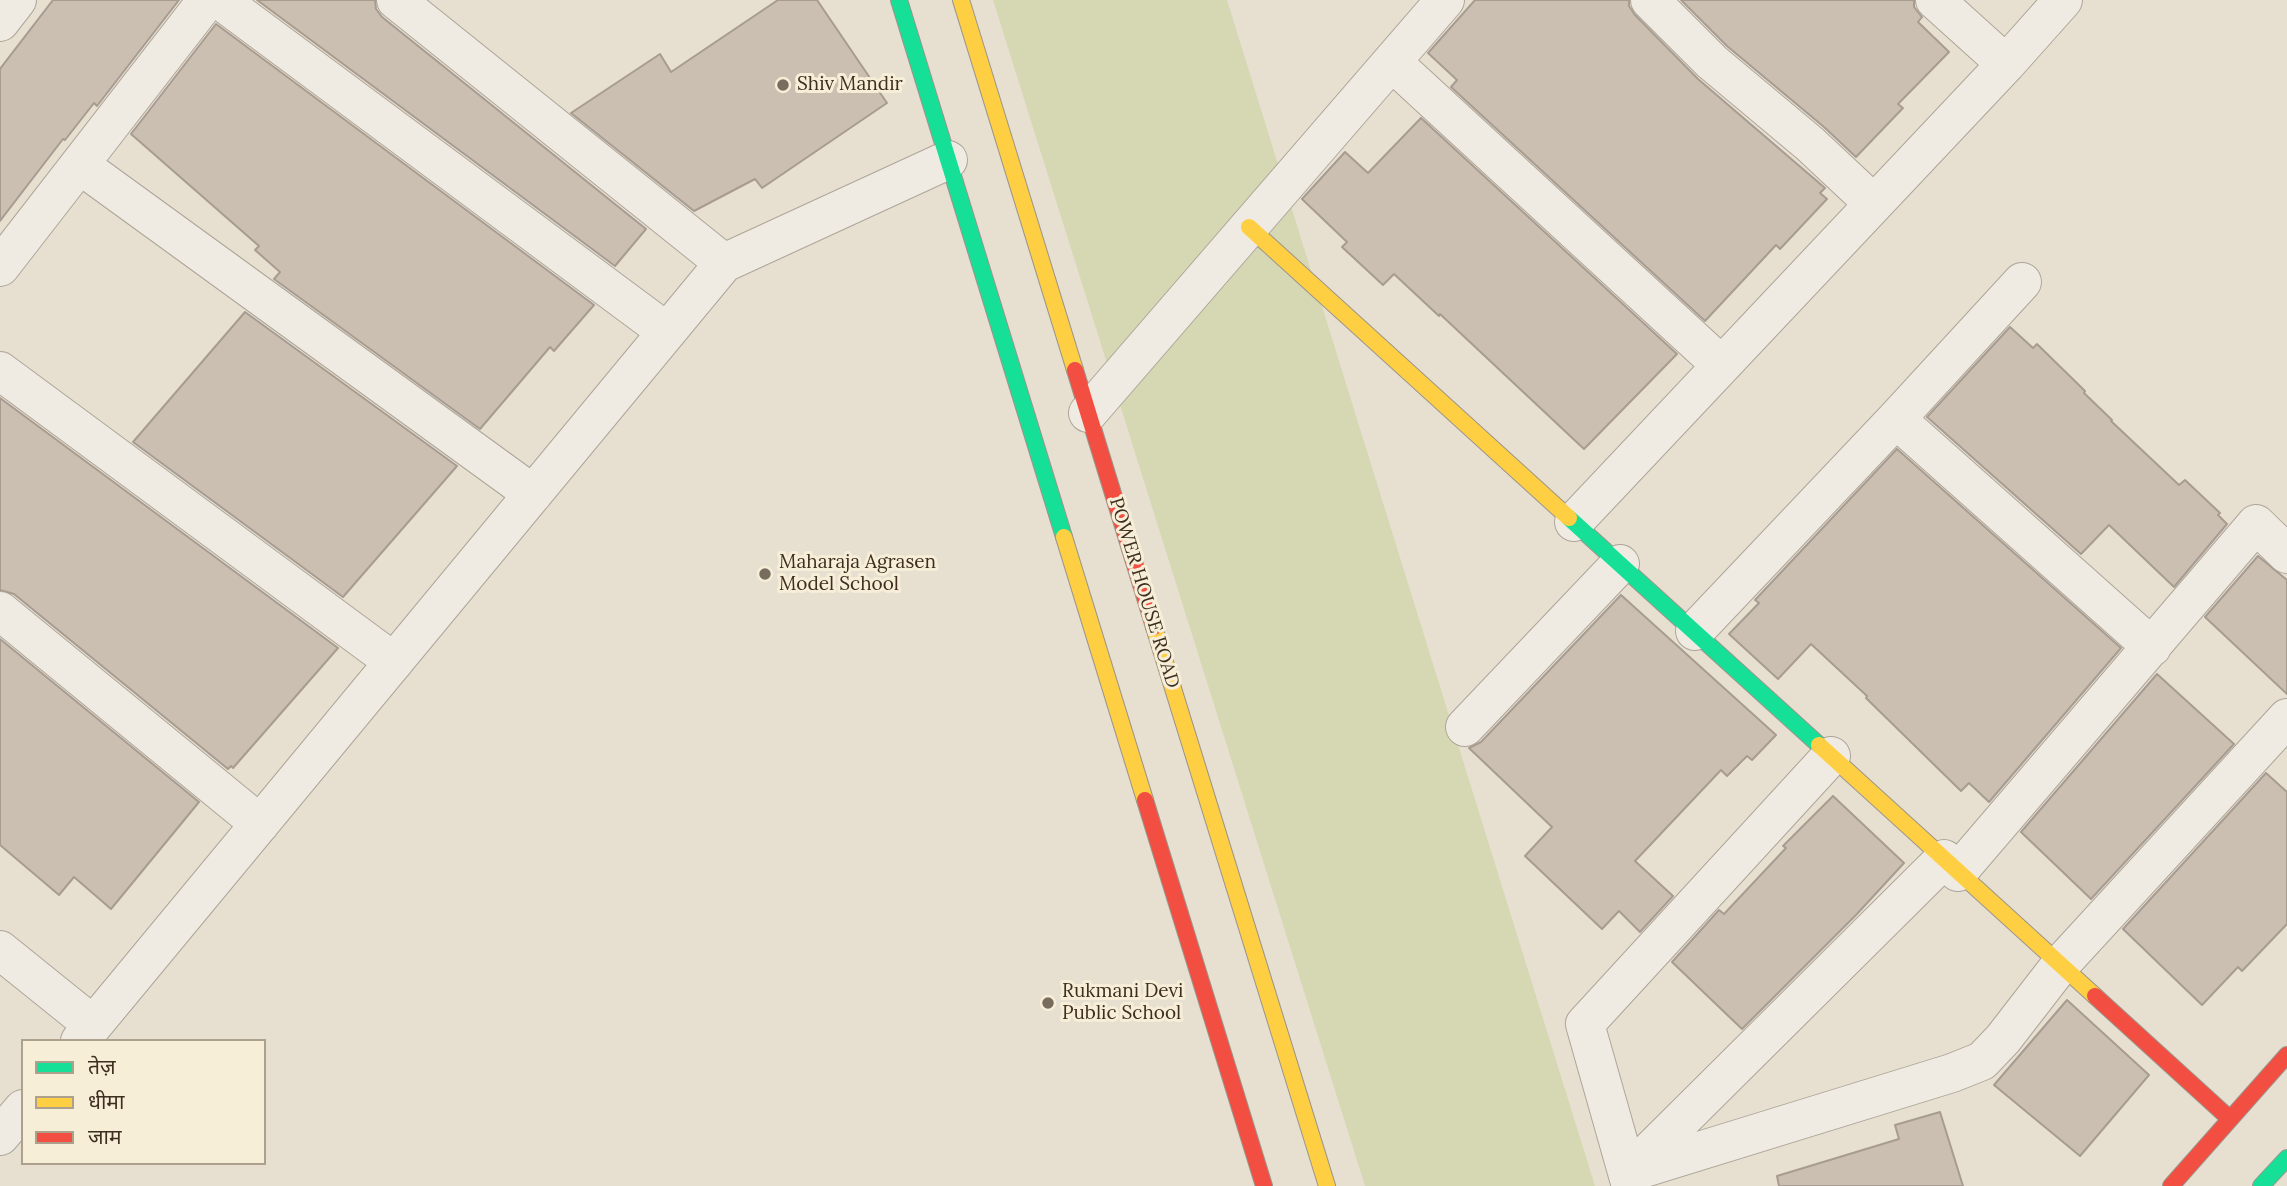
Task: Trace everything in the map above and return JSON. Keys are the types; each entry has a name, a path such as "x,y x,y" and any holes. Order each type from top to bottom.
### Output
{"street":[{"path":"0,22 17,0"},
{"path":"0,267 207,0"},
{"path":"220,0 667,332"},
{"path":"396,0 724,263"},
{"path":"899,0 1264,1186"},
{"name":"POWER HOUSE ROAD","path":"961,0 1327,1186"},
{"path":"1088,413 1445,0"},
{"path":"1650,0 1712,62 1810,144 1874,204"},
{"path":"1935,0 2006,64"},
{"path":"1574,522 2006,64 2063,0"},
{"path":"1392,62 1721,365"},
{"path":"0,950 86,1033 724,263 948,160"},
{"path":"80,165 533,494"},
{"path":"1249,227 2230,1119"},
{"path":"1695,631 2022,282"},
{"path":"0,371 394,662"},
{"path":"1896,419 2151,647"},
{"path":"1630,1180 1951,866 2151,647 2256,524 2287,554"},
{"path":"1465,727 1620,564"},
{"path":"0,611 260,824"},
{"path":"1630,1180 1982,1061 2003,1039 2061,964 2287,718"},
{"path":"1630,1180 1585,1024 1831,756"},
{"path":"2171,1186 2287,1055"},
{"path":"0,1136 21,1111"},
{"path":"2261,1186 2287,1157"}],"green space":[{"path":"993,0 1227,0 1595,1186 1365,1186"}],"building":[{"path":"53,0 179,0 97,106 94,103 65,140 63,139 0,221 0,69"},
{"path":"257,0 375,0 376,9 382,17 646,229 615,266"},
{"name":"Shiv Mandir","path":"778,0 817,0 887,103 762,188 755,179 694,211 571,113 660,54 671,72"},
{"path":"1475,0 1629,0 1629,6 1635,15 1698,79 1825,188 1820,193 1827,199 1780,249 1776,245 1705,321 1451,87 1457,80 1428,53"},
{"path":"1681,0 1914,0 1914,7 1922,17 1918,22 1949,52 1898,104 1903,108 1856,157 1727,46"},
{"path":"216,24 594,305 554,351 550,347 480,429 274,279 280,272 255,250 259,246 131,134"},
{"path":"1421,118 1677,354 1584,449 1394,274 1383,285 1342,247 1347,242 1302,199 1345,152 1368,173"},
{"path":"245,312 457,466 343,597 133,442"},
{"path":"2010,327 2033,348 2037,344 2111,421 2179,485 2185,480 2220,513 2218,515 2227,524 2174,587 2109,525 2081,554 1927,417"},
{"path":"0,398 338,648 233,768 231,766 228,769 14,594 0,590"},
{"path":"1897,449 2121,648 1989,802 1969,783 1961,791 1811,644 1778,679 1729,634 1759,603 1755,600"},
{"path":"2258,556 2287,580 2287,694 2205,617"},
{"path":"1621,595 1776,735 1752,760 1747,756 1727,776 1721,770 1635,861 1673,896 1640,932 1619,911 1602,929 1525,856 1552,827 1469,748 1481,742"},
{"path":"0,639 199,802 111,909 74,877 59,895 0,845"},
{"path":"2157,674 2234,744 2091,899 2021,832"},
{"path":"2266,773 2287,792 2287,924 2242,971 2238,967 2202,1005 2123,929"},
{"path":"1833,796 1904,863 1742,1029 1672,962 1719,910 1724,914 1786,848 1783,846"},
{"path":"2067,1000 2149,1075 2080,1156 1994,1085"},
{"path":"1940,1112 1963,1186 1779,1186 1777,1176 1899,1139 1895,1125"}],"traffic: fast":[{"path":"899,0 1064,537"},
{"path":"1569,518 1819,745"},
{"path":"2261,1186 2287,1158"}],"traffic: slow":[{"path":"961,0 1075,370"},
{"path":"1249,227 1569,518"},
{"path":"1064,537 1145,800"},
{"path":"1154,627 1327,1186"},
{"path":"1819,745 2095,996"}],"traffic: jam":[{"path":"1075,370 1154,627"},
{"path":"1145,800 1264,1186"},
{"path":"2095,996 2230,1119"},
{"path":"2171,1186 2287,1055"}],"place":[{"name":"Shiv Mandir","path":"783,85"},
{"name":"Maharaja Agrasen Model School","path":"765,574"},
{"name":"Rukmani Devi Public School","path":"1048,1003"}]}
